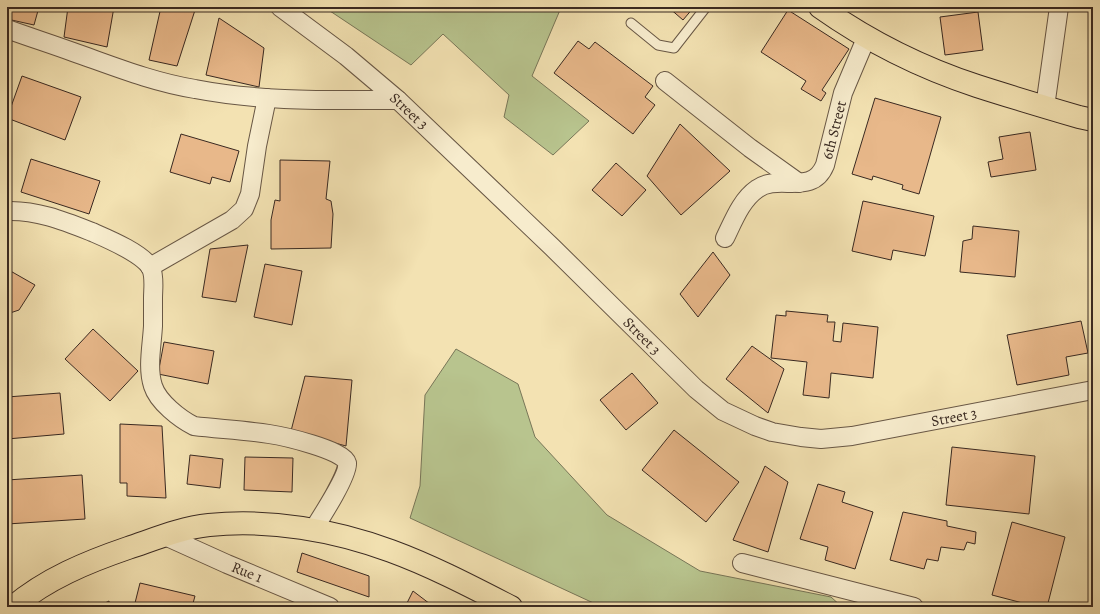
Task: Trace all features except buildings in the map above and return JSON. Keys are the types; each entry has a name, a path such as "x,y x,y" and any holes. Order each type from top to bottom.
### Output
{"highway":[{"path":"820,7 883,46 924,65 976,86 1093,120"},
{"path":"13,607 36,590 68,572 100,558 188,529 209,525 243,524 279,525 313,530 368,543 462,582 511,607"}],"street":[{"name":"Street 3","path":"280,7 346,56 398,100 552,247 708,400 722,411 772,432 821,439 852,436 1093,390"},
{"path":"1045,107 1059,7"},
{"path":"7,29 130,73 196,90 267,98 398,100"},
{"name":"6th Street","path":"725,238 744,203 756,189 763,185 799,183 813,180 820,174 823,169 843,93 867,36"},
{"path":"665,81 750,148 799,183"},
{"path":"150,267 232,220 244,209 250,194 257,146 267,98"},
{"path":"7,211 22,211 44,214 74,224 123,246 150,267 153,278 153,326 150,362 153,387 163,403 176,415 194,426 270,434 327,449 341,455 347,462 347,466 339,486 313,530"},
{"name":"Rue 1","path":"165,536 227,564 330,607"},
{"path":"742,563 914,607"}],"lane":[{"path":"631,23 658,45 674,48 706,7"}],"green space":[{"path":"324,7 557,7 560,10 532,76 589,121 553,155 504,117 509,95 443,34 411,65"},
{"path":"456,349 518,384 535,437 607,515 700,571 831,597 842,607 602,607 410,518 420,486 425,395"}]}
